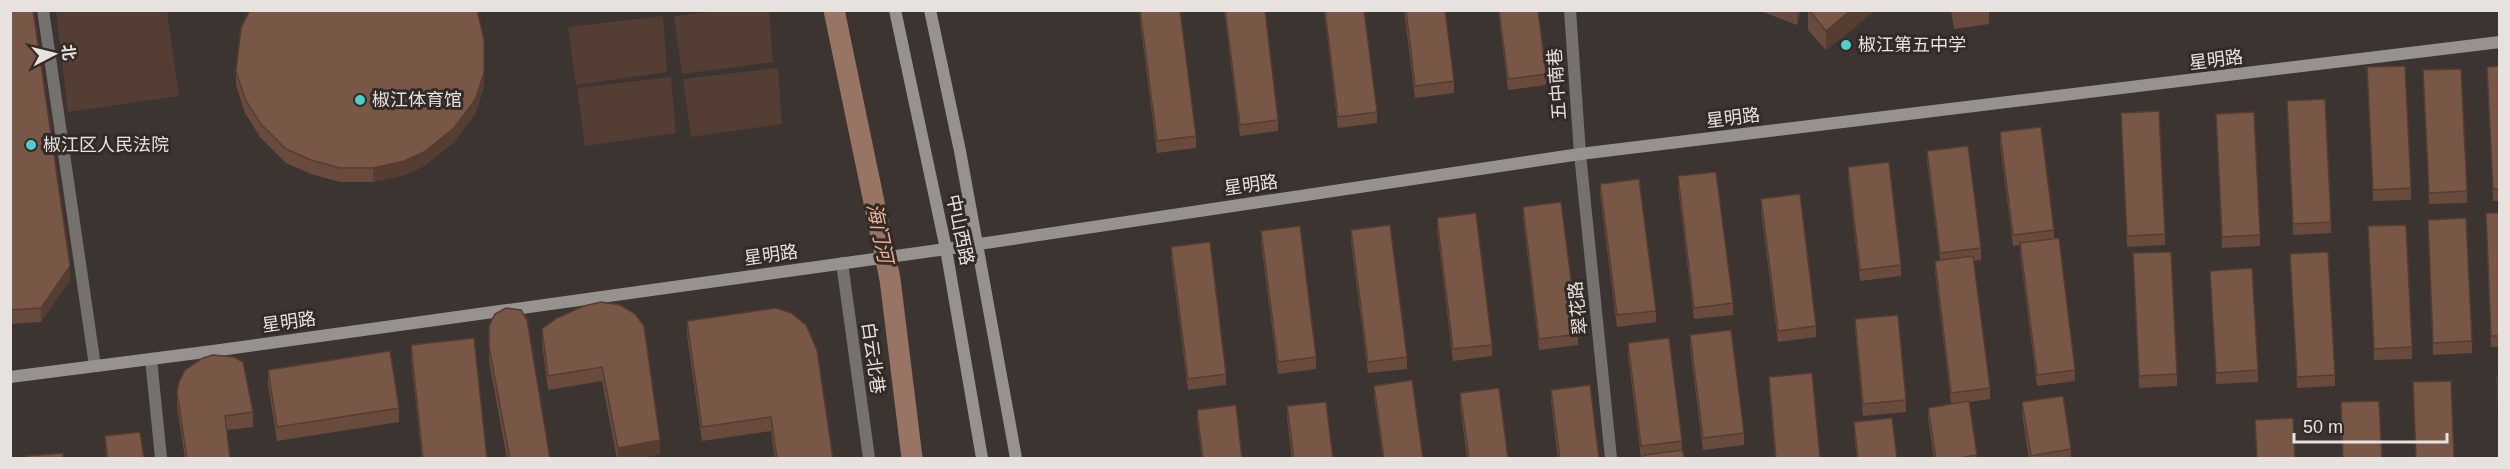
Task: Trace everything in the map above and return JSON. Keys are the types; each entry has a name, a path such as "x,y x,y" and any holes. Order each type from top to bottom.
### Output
{"street":[{"path":"43,10 95,366"},
{"name":"中山西路","path":"895,10 946,249 982,459"},
{"name":"中山西路","path":"930,10 978,243 1016,459"},
{"name":"五中南巷","path":"1570,10 1580,154"},
{"name":"星明路","path":"10,377 946,249 1580,154 2499,42"},
{"name":"翠花路","path":"1580,154 1611,459"},
{"name":"白云北巷","path":"842,263 869,459"},
{"path":"151,359 161,459"}],"shaded area":[{"path":"725,10 769,11 773,62 682,74 674,16"},
{"path":"56,11 167,11 179,96 68,112"},
{"path":"663,16 667,72 576,85 568,27"},
{"path":"778,68 782,124 691,137 683,79"},
{"path":"671,77 676,133 585,146 577,88"}],"building":[{"name":"椒江区人民法院","path":"10,10 33,10 70,266 41,308 10,310"},
{"name":"椒江体育馆","path":"250,10 477,10 484,40 484,73 475,100 454,128 424,152 404,161 373,168 340,168 311,160 286,149 260,123 245,99 236,71 241,28"},
{"path":"1140,10 1180,10 1196,136 1157,141"},
{"path":"1225,10 1265,10 1278,120 1240,125"},
{"path":"1325,10 1364,10 1377,112 1338,117"},
{"path":"1406,10 1445,10 1454,81 1415,86"},
{"path":"1499,10 1538,10 1546,74 1508,79"},
{"path":"1809,10 1851,10 1826,31"},
{"path":"2405,66 2411,188 2373,190 2367,67"},
{"path":"2499,66 2499,189 2493,189 2487,67"},
{"path":"2461,69 2467,191 2429,193 2423,70"},
{"path":"2325,99 2331,222 2293,224 2287,101"},
{"path":"2159,111 2165,234 2127,236 2121,113"},
{"path":"2254,112 2260,235 2222,237 2216,114"},
{"path":"2041,127 2054,230 2013,235 2000,132"},
{"path":"1968,146 1981,248 1940,253 1927,151"},
{"path":"1889,162 1901,265 1860,270 1848,167"},
{"path":"1716,172 1733,303 1694,308 1678,176"},
{"path":"1639,179 1656,311 1617,315 1600,184"},
{"path":"1800,194 1816,326 1778,331 1761,199"},
{"path":"1561,202 1578,334 1539,339 1523,207"},
{"path":"1476,213 1492,345 1453,349 1437,218"},
{"path":"2486,213 2499,213 2499,336 2491,336"},
{"path":"2466,218 2472,341 2433,343 2428,220"},
{"path":"1390,225 1407,357 1368,362 1351,230"},
{"path":"2406,225 2412,347 2374,349 2368,226"},
{"path":"1300,226 1316,357 1278,362 1261,231"},
{"path":"2059,238 2075,370 2037,375 2020,243"},
{"path":"1210,242 1226,374 1188,379 1171,247"},
{"path":"2171,252 2177,374 2139,376 2133,253"},
{"path":"2328,252 2335,375 2297,377 2290,254"},
{"path":"1973,256 1990,388 1951,393 1935,261"},
{"path":"2252,268 2258,370 2216,373 2210,271"},
{"path":"601,302 620,305 635,314 644,326 660,440 618,448 602,367 548,376 542,329 557,318 584,306"},
{"path":"506,308 521,310 527,320 550,459 510,459 489,347 489,326 495,314"},
{"path":"776,308 791,313 806,325 817,350 833,459 777,459 771,417 702,427 687,321"},
{"path":"1898,315 1906,400 1863,404 1855,319"},
{"path":"1731,330 1744,433 1703,438 1690,335"},
{"path":"474,338 487,459 423,459 411,345"},
{"path":"1669,338 1682,441 1641,446 1628,343"},
{"path":"390,351 399,408 277,427 268,370"},
{"path":"213,355 234,357 243,362 253,412 225,416 230,459 187,459 177,392 179,382 185,370 203,358"},
{"path":"1812,373 1820,458 1776,459 1769,377"},
{"path":"2497,376 2499,376 2499,422"},
{"path":"1412,380 1423,459 1384,459 1374,386"},
{"path":"2451,381 2454,459 2416,459 2413,382"},
{"path":"1590,385 1599,459 1560,459 1551,390"},
{"path":"1499,388 1508,459 1469,459 1460,393"},
{"path":"2063,396 2071,449 2031,456 2022,402"},
{"path":"1969,401 1977,455 1936,459 1928,408"},
{"path":"2379,401 2382,459 2343,459 2341,402"},
{"path":"1326,402 1333,459 1294,459 1287,406"},
{"path":"1236,405 1242,459 1203,459 1197,410"},
{"path":"1892,418 1897,459 1858,459 1854,422"},
{"path":"2293,418 2295,459 2257,459 2255,420"},
{"path":"140,432 144,459 108,459 105,436"},
{"path":"1683,450 1684,459 1644,459 1644,455"},
{"path":"63,453 63,459 27,459 27,456"}],"waterway":[{"name":"海门河","path":"834,10 890,279 912,458"}],"place":[{"name":"椒江第五中学","path":"1846,45"},
{"name":"椒江体育馆","path":"360,100"},
{"name":"椒江区人民法院","path":"31,145"}]}
